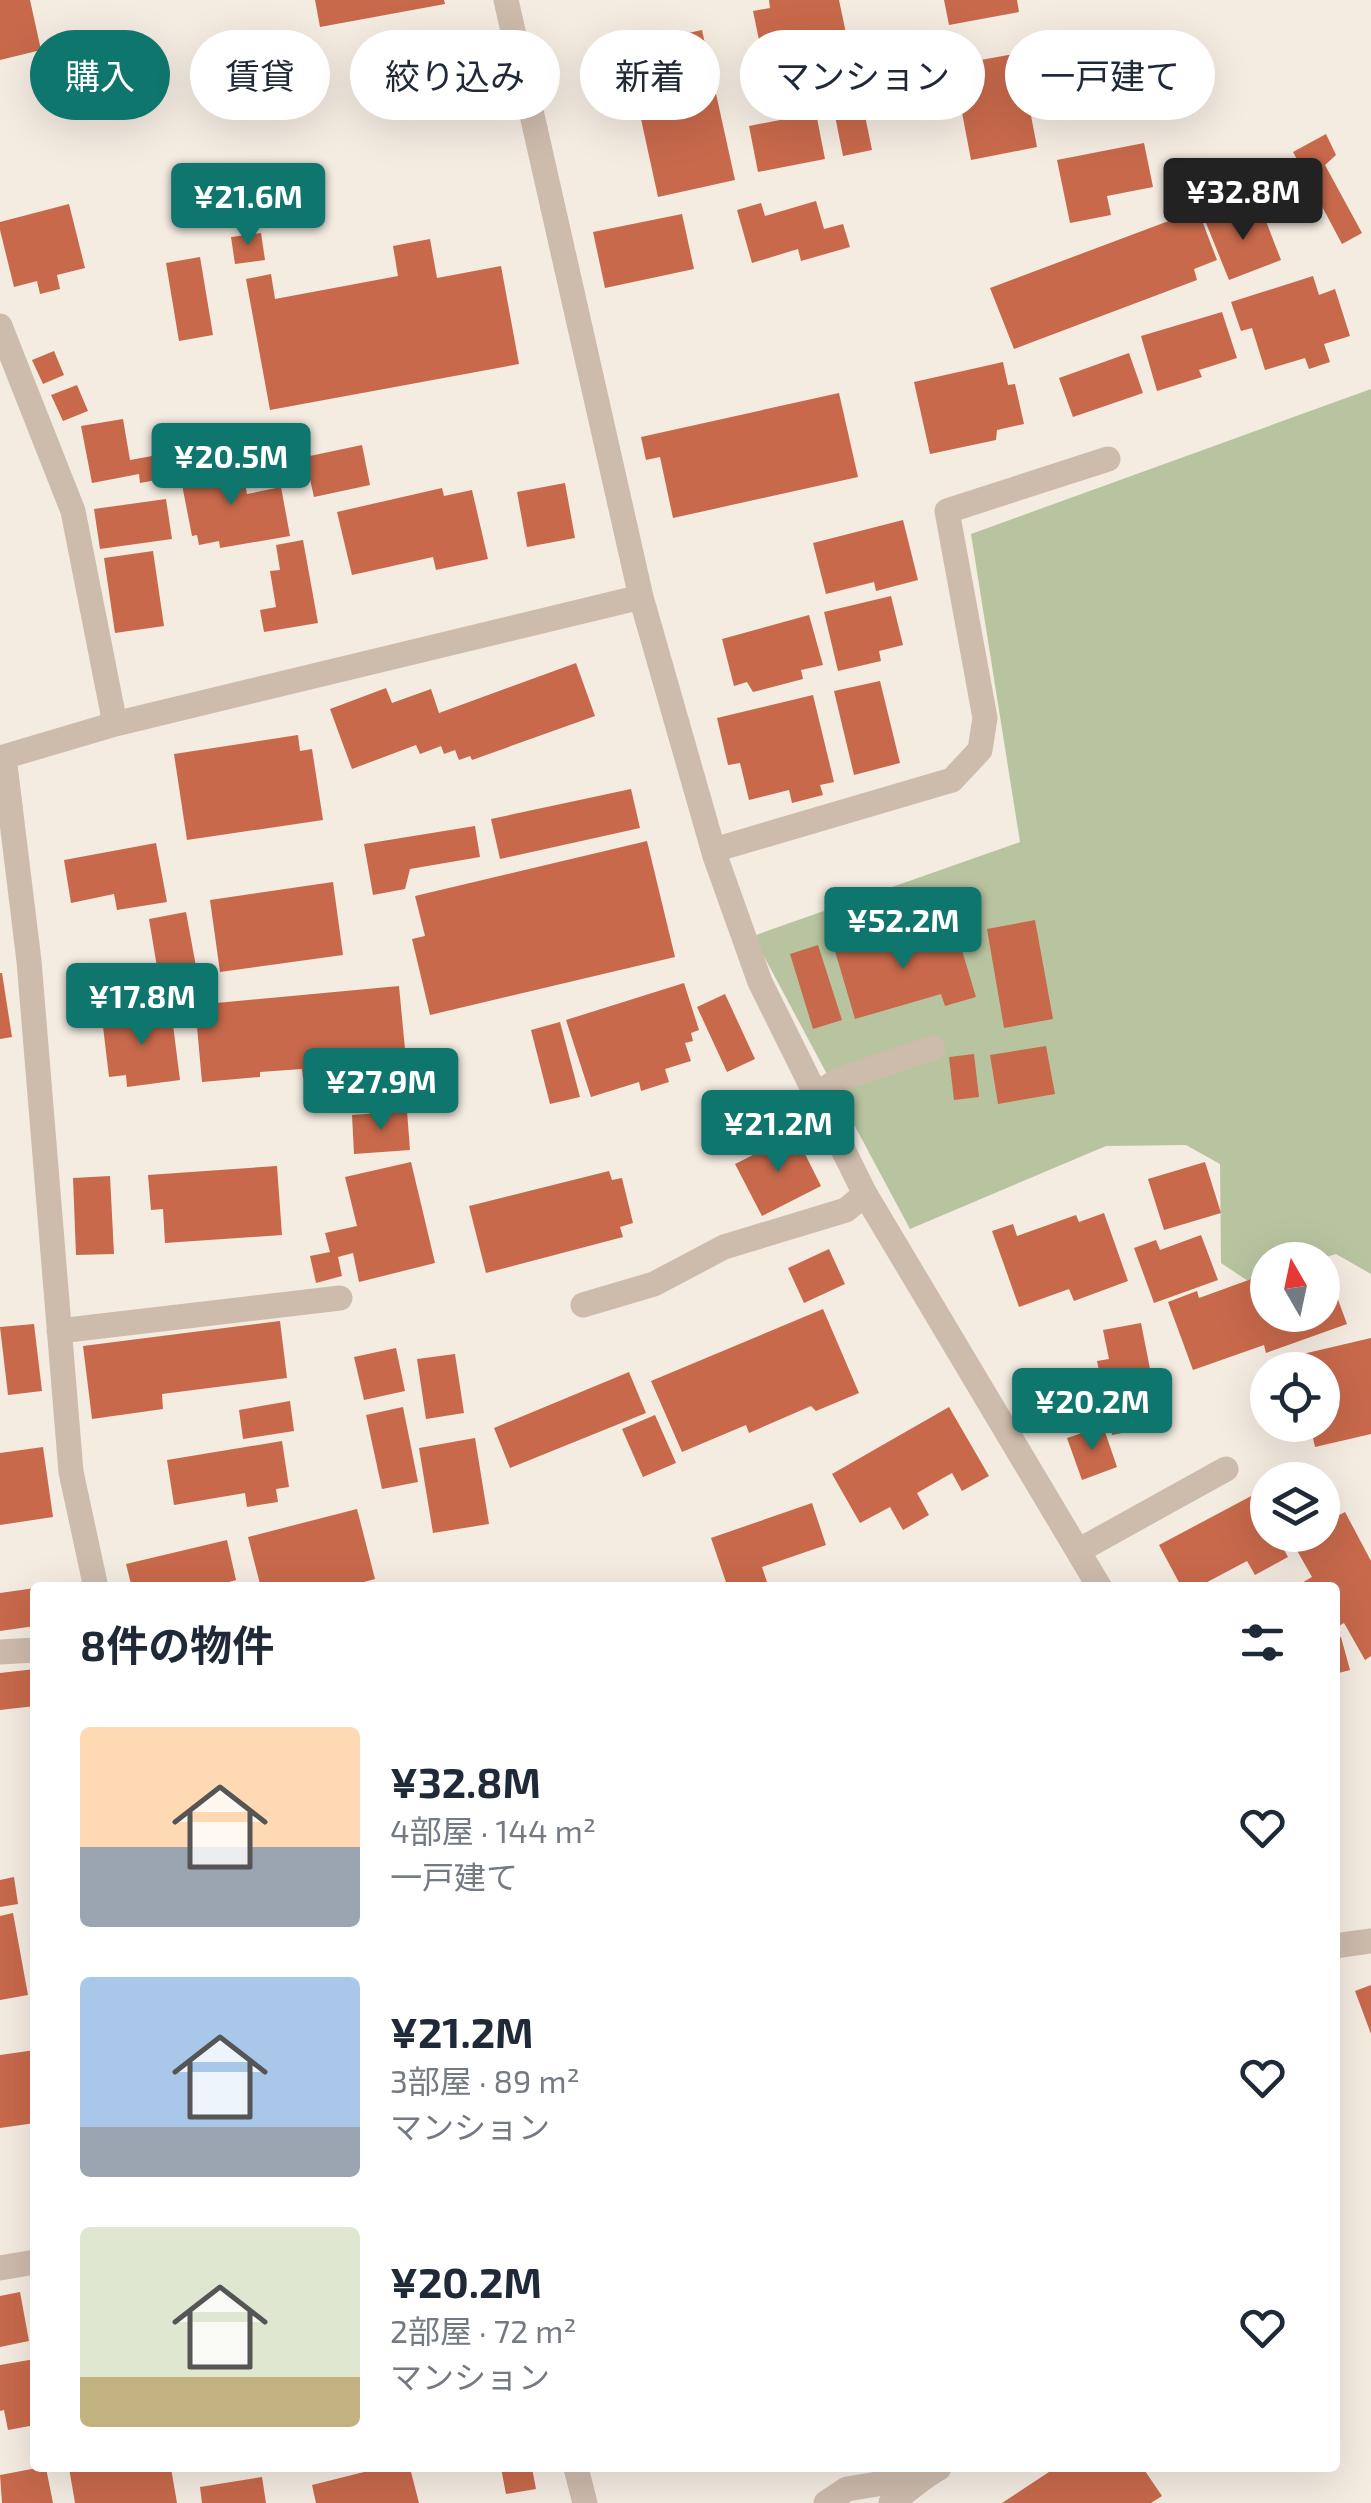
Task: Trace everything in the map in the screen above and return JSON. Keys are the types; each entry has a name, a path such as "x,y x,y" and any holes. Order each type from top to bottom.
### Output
{"street":[{"path":"506,0 641,597 714,850 760,982 865,1194 1096,1582"},
{"path":"0,326 73,511 115,724"},
{"path":"714,850 952,780 980,750 984,718 947,511 1108,459"},
{"path":"95,1582 72,1472 29,960 2,758 115,724 641,597"},
{"path":"816,1095 838,1080 933,1048"},
{"path":"583,1305 654,1284 724,1248 846,1210 865,1194"},
{"path":"60,1330 340,1298"},
{"path":"1078,1551 1226,1468"},
{"path":"0,1652 30,1650"},
{"path":"1340,1945 1371,1941"},
{"path":"0,2268 30,2263"},
{"path":"577,2472 585,2503"},
{"path":"826,2503 847,2489 932,2472"},
{"path":"891,2503 932,2472"}],"green space":[{"path":"1371,389 1371,1274 1340,1256 1340,1242 1250,1242 1248,1281 1221,1263 1220,1164 1186,1145 1106,1146 910,1229 753,936 1020,842 971,534"}],"building":[{"path":"0,0 30,0 37,30 30,30 30,53 0,60"},
{"path":"315,0 444,0 445,4 320,27"},
{"path":"769,0 839,0 845,30 757,30 753,11 770,8"},
{"path":"944,0 1017,0 1019,12 949,25"},
{"path":"1005,56 1005,120 1032,120 1037,147 971,160 963,120 985,120 985,59"},
{"path":"720,112 735,180 658,197 641,120 720,120"},
{"path":"780,120 817,120 825,159 758,172 749,126"},
{"path":"836,120 866,120 872,150 843,156"},
{"path":"1326,134 1336,155 1325,165 1362,233 1342,244 1293,152"},
{"path":"1144,143 1153,187 1107,196 1111,215 1070,223 1057,160"},
{"path":"816,201 824,229 843,224 850,247 801,261 798,249 752,263 737,210 761,203 765,216"},
{"path":"69,204 85,268 57,275 60,289 40,294 37,281 14,287 0,222"},
{"path":"1198,210 1217,260 1194,269 1197,280 1014,349 990,288"},
{"path":"1240,210 1243,218 1262,211 1281,260 1229,280 1206,223"},
{"path":"682,214 694,269 605,288 593,232"},
{"path":"261,233 265,260 235,264 231,237"},
{"path":"430,239 437,278 501,266 519,364 270,410 246,279 271,274 275,299 398,276 393,246"},
{"path":"200,257 213,335 179,341 166,263"},
{"path":"1313,276 1319,295 1335,289 1350,336 1324,344 1330,362 1309,369 1305,358 1265,370 1252,328 1241,331 1231,302"},
{"path":"1222,312 1237,358 1199,370 1202,377 1157,391 1141,336"},
{"path":"54,351 64,375 43,384 32,360"},
{"path":"1129,353 1143,393 1073,417 1059,378"},
{"path":"1003,362 1008,385 1015,384 1024,424 997,430 996,440 930,454 914,382"},
{"path":"77,385 88,411 63,421 51,395"},
{"path":"839,393 858,477 673,518 660,457 646,460 641,437"},
{"path":"123,419 130,460 158,455 162,479 140,483 139,474 92,483 81,426"},
{"path":"362,445 370,485 314,497 305,457"},
{"path":"195,461 198,475 242,467 247,494 281,487 290,536 220,548 219,541 199,545 197,535 192,536 178,464"},
{"path":"565,483 575,538 527,547 517,492"},
{"path":"442,488 444,496 472,490 488,559 436,570 433,557 352,575 337,512"},
{"path":"166,499 172,539 100,549 94,509"},
{"path":"903,520 918,580 876,591 874,582 826,594 813,543"},
{"path":"303,540 318,623 264,632 260,610 276,607 270,571 280,570 276,545"},
{"path":"153,551 164,626 115,633 104,558"},
{"path":"891,596 903,645 879,651 881,661 838,671 824,612"},
{"path":"809,615 823,665 801,670 803,679 753,692 747,682 734,686 722,639"},
{"path":"576,663 595,716 472,760 470,756 459,760 455,750 444,754 441,746 420,754 416,745 352,769 330,709 386,688 392,703 431,689 439,713"},
{"path":"880,681 900,763 854,775 834,691"},
{"path":"813,695 834,782 820,785 823,795 792,803 789,790 749,800 740,763 728,765 717,718"},
{"path":"298,735 300,751 312,749 323,820 187,840 174,754"},
{"path":"631,789 640,828 500,859 491,819"},
{"path":"475,826 480,857 410,869 405,889 373,895 364,844"},
{"path":"647,841 675,957 430,1015 412,939 425,936 415,896"},
{"path":"156,843 167,902 117,910 114,894 71,903 64,860"},
{"path":"333,882 343,955 220,972 210,900"},
{"path":"186,912 197,972 159,979 149,919"},
{"path":"1035,920 1053,1019 1004,1028 987,929"},
{"path":"920,925 927,946 958,937 976,997 945,1006 941,994 855,1019 835,951"},
{"path":"818,945 842,1020 813,1029 790,954"},
{"path":"0,973 12,1037 0,1039"},
{"path":"684,983 699,1030 691,1033 693,1041 685,1043 691,1061 665,1069 669,1082 641,1091 639,1082 591,1097 566,1020"},
{"path":"399,986 407,1070 359,1074 358,1063 347,1064 348,1074 303,1078 302,1069 202,1082 195,1005"},
{"path":"725,994 755,1059 727,1072 697,1007"},
{"path":"171,1009 180,1080 127,1087 126,1075 109,1077 102,1018"},
{"path":"560,1022 580,1097 550,1104 531,1030"},
{"path":"1046,1046 1055,1094 998,1104 990,1055"},
{"path":"974,1054 979,1097 954,1100 949,1057"},
{"path":"407,1111 410,1150 354,1154 352,1115"},
{"path":"795,1134 821,1186 762,1216 735,1164"},
{"path":"411,1162 435,1263 359,1282 353,1253 338,1257 342,1276 316,1283 310,1256 330,1252 325,1233 357,1226 345,1177"},
{"path":"1205,1162 1221,1213 1164,1230 1148,1179"},
{"path":"277,1166 282,1235 165,1243 163,1209 151,1210 148,1175"},
{"path":"609,1171 612,1180 622,1178 633,1223 620,1227 623,1237 486,1273 469,1206"},
{"path":"110,1176 114,1254 76,1255 73,1178"},
{"path":"1104,1213 1128,1281 1074,1301 1069,1289 1019,1307 992,1231 1013,1224 1017,1236 1076,1215 1079,1222"},
{"path":"1201,1235 1218,1280 1154,1303 1134,1248 1156,1240 1160,1250"},
{"path":"829,1249 845,1284 804,1303 788,1268"},
{"path":"1250,1280 1250,1332 1325,1332 1269,1352 1264,1345 1193,1370 1168,1302 1197,1291 1199,1298"},
{"path":"1340,1305 1347,1324 1340,1327"},
{"path":"823,1309 859,1393 816,1411 811,1406 749,1433 746,1425 682,1452 651,1381"},
{"path":"280,1321 287,1378 162,1394 163,1409 92,1419 83,1346"},
{"path":"1141,1323 1161,1425 1112,1435 1097,1361 1109,1359 1103,1330"},
{"path":"34,1324 42,1391 8,1395 0,1327"},
{"path":"1371,1338 1371,1434 1340,1441 1340,1352 1311,1352"},
{"path":"396,1348 405,1391 364,1400 354,1357"},
{"path":"455,1354 464,1413 426,1419 417,1359"},
{"path":"629,1372 646,1413 510,1468 494,1428"},
{"path":"290,1401 294,1431 243,1439 239,1410"},
{"path":"403,1407 418,1482 382,1489 366,1415"},
{"path":"949,1407 989,1476 962,1491 952,1473 917,1493 929,1515 903,1530 890,1507 860,1523 832,1474"},
{"path":"655,1415 676,1463 643,1477 622,1429"},
{"path":"1103,1426 1117,1467 1082,1480 1067,1438"},
{"path":"475,1438 489,1524 433,1533 419,1448"},
{"path":"282,1441 289,1487 276,1489 278,1502 247,1507 245,1493 174,1505 167,1460"},
{"path":"43,1447 53,1517 0,1525 0,1453"},
{"path":"1250,1497 1250,1552 1285,1552 1288,1557 1255,1575 1247,1561 1207,1582 1179,1582 1159,1545"},
{"path":"812,1503 826,1545 762,1567 767,1582 726,1582 711,1538"},
{"path":"357,1509 375,1579 259,1582 248,1537"},
{"path":"1345,1512 1371,1561 1371,1656 1365,1660 1344,1623 1340,1625 1340,1582 1303,1582 1312,1577 1298,1552 1340,1552 1340,1515"},
{"path":"227,1540 236,1580 130,1582 126,1564"},
{"path":"30,1589 30,1627 0,1631 0,1593"},
{"path":"1340,1637 1350,1670 1340,1673"},
{"path":"30,1670 30,1707 0,1710 0,1673"},
{"path":"14,1877 18,1904 0,1907 0,1880"},
{"path":"13,1913 28,1995 0,2000 0,1916"},
{"path":"1371,1985 1371,2034 1355,1991"},
{"path":"30,2051 30,2124 0,2128 0,2055"},
{"path":"20,2292 29,2341 0,2347 0,2296"},
{"path":"30,2360 30,2426 8,2430 4,2410 0,2411 0,2365"},
{"path":"30,2469 47,2472 53,2503 2,2503 0,2475"},
{"path":"70,2472 172,2472 177,2503 75,2503"},
{"path":"364,2472 411,2472 419,2503 316,2503 312,2485"},
{"path":"502,2472 533,2472 536,2489 506,2494"},
{"path":"1049,2472 1146,2472 1162,2496 1151,2503 1002,2503"},
{"path":"262,2477 266,2503 202,2503 200,2487"}]}
